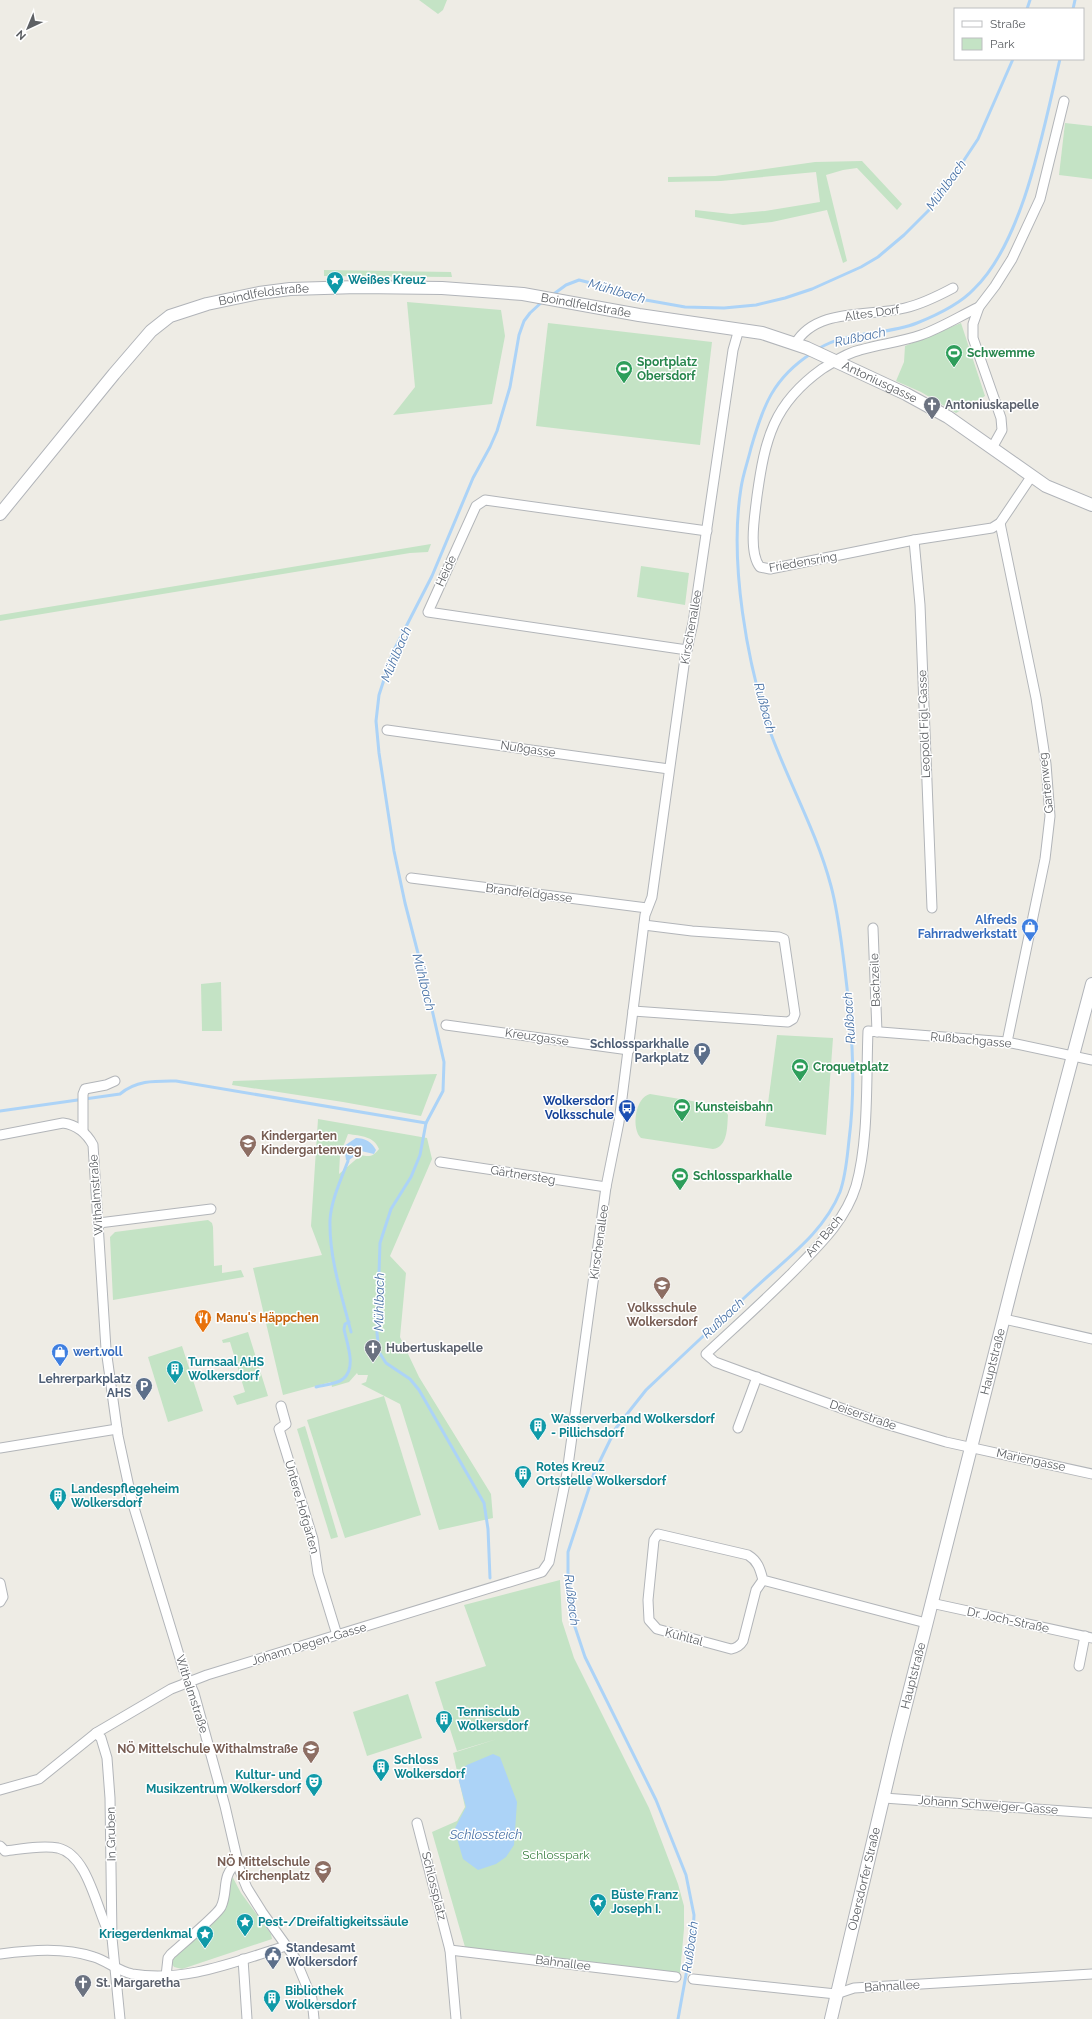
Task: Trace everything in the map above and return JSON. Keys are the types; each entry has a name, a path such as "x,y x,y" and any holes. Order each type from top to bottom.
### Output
{"street":[{"path":"992,448 1002,430 1001,418 973,338 973,324 979,307 995,286 1012,259 1040,198 1064,101"},
{"name":"Boindlfeldstraße","path":"0,514 87,406 151,331 170,316 182,311 259,293 318,288 442,288 536,296 639,315 739,329"},
{"name":"Altes Dorf","path":"795,344 800,336 806,331 825,321 847,315 904,309 928,301 953,288"},
{"path":"831,359 858,350 895,343 923,334 979,307"},
{"name":"Antoniusgasse","path":"739,329 762,333 807,348 928,405 992,448 1031,477 1065,495 1092,505"},
{"name":"Kirschenallee","path":"567,1473 606,1187 619,1122 644,925 647,908 652,897 684,665 707,531 734,350 739,329"},
{"name":"Friedensring","path":"831,359 785,403 770,433 760,477 756,506 754,547 756,563 763,569 770,569 914,540 992,528 1000,523"},
{"path":"1000,523 1031,477"},
{"name":"Heide","path":"687,650 428,612 476,506 485,500 707,531"},
{"name":"Gartenweg","path":"1000,523 1036,698 1046,764 1050,816 1045,859 1006,1042"},
{"name":"Leopold Figl-Gasse","path":"914,540 920,605 932,908"},
{"name":"Nußgasse","path":"387,730 669,769"},
{"name":"Brandfeldgasse","path":"411,878 647,908"},
{"path":"633,1012 788,1022 793,1019 795,1014 784,939 779,937 692,931 644,925"},
{"name":"Bachzeile","path":"872,1032 873,928"},
{"name":"Hauptstraße","path":"897,1740 970,1448 1092,984"},
{"name":"Kreuzgasse","path":"446,1024 629,1050"},
{"name":"Rußbachgasse","path":"872,1032 1006,1042 1074,1055 1092,1060"},
{"name":"Am Bach","path":"706,1354 813,1252 837,1224 847,1207 856,1186 864,1138 872,1032"},
{"path":"0,1135 63,1123 71,1124 83,1131 83,1094 85,1089 106,1085 115,1081"},
{"name":"Withalmstraße","path":"83,1131 93,1145 106,1349 117,1429 132,1501 195,1697 225,1806 238,1862 247,1888 295,1958 312,1999 314,2019"},
{"name":"Gärtnersteg","path":"440,1162 606,1187"},
{"path":"99,1222 211,1209"},
{"path":"1004,1319 1092,1339"},
{"name":"Deiserstraße","path":"706,1354 715,1362 879,1422 970,1448"},
{"path":"738,1428 757,1377"},
{"name":"Untere Hofgärten","path":"281,1406 286,1424 279,1429 313,1539 318,1573 336,1635"},
{"path":"0,1448 117,1429"},
{"name":"Mariengasse","path":"970,1448 1092,1474"},
{"name":"Johann Degen-Gasse","path":"0,1790 39,1779 96,1733 171,1689 189,1681 542,1572 549,1562 567,1473"},
{"name":"Kühltal","path":"655,1531 748,1556 755,1560 760,1567 763,1580 756,1590 743,1641 741,1645 736,1648 731,1649 657,1629 649,1620 648,1600 655,1531"},
{"path":"763,1580 926,1623"},
{"path":"0,1583 3,1597 0,1602"},
{"name":"Dr. Joch-Straße","path":"932,1603 1089,1637 1078,1666"},
{"name":"In Gruben","path":"96,1733 101,1738 107,1758 110,1798 112,1938"},
{"name":"Obersdorfer Straße","path":"831,2019 897,1740"},
{"name":"Johann Schweiger-Gasse","path":"884,1798 1092,1812"},
{"name":"Schlossplatz","path":"417,1823 450,1950 456,2019"},
{"path":"0,1846 6,1850 54,1848 70,1854 82,1869 91,1885 107,1929 112,1938 120,2019"},
{"path":"166,1976 168,1958 171,1954 221,1908 226,1876 231,1868 238,1862"},
{"path":"0,1954 45,1950 65,1951 95,1957 124,1972 133,1974 184,1976 286,1946"},
{"name":"Bahnallee","path":"450,1950 676,1977"},
{"path":"243,1959 247,2019"},
{"name":"Bahnallee","path":"693,1979 836,1994 854,1988 1092,1974"}],"green space":[{"path":"419,0 447,0 443,10 438,14"},
{"path":"1065,123 1092,126 1092,179 1059,175"},
{"path":"862,161 902,204 897,210 857,168 826,175 847,261 843,263 827,210 772,222 743,225 695,217 695,210 731,214 765,211 820,202 816,172 721,181 668,182 668,177 715,176 815,162"},
{"path":"324,270 451,272 452,277 324,276"},
{"path":"407,302 501,310 505,336 492,404 393,415 415,387"},
{"name":"Sportplatz Obersdorf","path":"548,323 712,342 700,445 536,426"},
{"name":"Schwemme","path":"961,323 985,396 956,413 921,392 896,381 904,362 905,346"},
{"path":"431,544 428,552 410,553 0,621 0,615"},
{"path":"641,566 689,573 685,605 637,597"},
{"path":"221,982 222,1031 202,1031 201,984"},
{"name":"Croquetplatz","path":"777,1035 833,1038 826,1135 765,1126"},
{"path":"437,1074 421,1116 232,1085 233,1081"},
{"name":"Kunsteisbahn","path":"650,1094 722,1106 728,1115 726,1136 722,1145 713,1149 641,1138 636,1128 636,1114 641,1101 645,1096"},
{"path":"318,1119 427,1138 432,1159 390,1256 406,1273 400,1337 419,1377 491,1494 493,1518 439,1530 400,1404 361,1384 366,1382 368,1375 358,1375 357,1373 349,1382 332,1387 331,1382 283,1395 253,1268 322,1255 311,1226","holes":["348,1134 366,1137 374,1141 379,1149 371,1156 361,1155 339,1174 340,1155"]},
{"path":"208,1220 212,1223 213,1227 214,1266 222,1265 222,1273 241,1270 244,1277 113,1300 110,1237 115,1232"},
{"path":"248,1332 268,1396 237,1405 233,1396 245,1392 230,1342 223,1343 222,1340"},
{"name":"Turnsaal AHS Wolkersdorf","path":"182,1346 203,1411 168,1422 148,1357"},
{"path":"384,1396 421,1515 345,1538 307,1420"},
{"path":"305,1426 338,1537 331,1539 297,1429"},
{"name":"Schlosspark","path":"560,1580 562,1621 574,1658 649,1808 678,1884 684,1906 684,1929 680,1973 465,1947 432,1832 457,1821 465,1807 453,1753 497,1739 457,1751 435,1682 486,1666 464,1605"},
{"path":"408,1694 422,1738 367,1756 353,1712"},
{"path":"232,1876 241,1893 271,1934 272,1939 182,1969 174,1967 172,1964 173,1958 225,1908 229,1881"}],"water":[{"path":"356,1138 368,1141 376,1150 374,1154 361,1151 348,1161 346,1160 344,1146"},
{"name":"Schlossteich","path":"493,1754 500,1757 517,1802 514,1845 506,1857 496,1864 478,1870 463,1859 456,1835 455,1828 466,1807 457,1774 467,1765"}],"waterway":[{"name":"Mühlbach","path":"1027,8 1030,0"},
{"name":"Rußbach","path":"1073,8 1075,0"},
{"name":"Mühlbach","path":"551,296 566,285 579,280 640,299 685,307 724,308 756,305 785,298 812,289 861,267 878,257 904,235 935,204 978,139 1013,60"},
{"name":"Rußbach","path":"818,349 842,339 892,330 917,323 955,305 974,289 991,268 1006,242 1019,213 1039,149 1060,60"},
{"name":"Mühlbach","path":"490,1578 488,1529 484,1503 419,1390 410,1379 386,1363 379,1352 377,1333 380,1243 391,1209 411,1177 420,1155 426,1123 443,1091 444,1062 405,903 394,851 379,753 376,721 379,695 393,652 432,576 473,478 497,431 510,387 519,335 524,321 543,301"},
{"name":"Rußbach","path":"678,2019 693,1936 694,1915 686,1875 656,1800 585,1657 574,1624 568,1577 568,1552 594,1473 616,1428 646,1390 804,1244 815,1232 833,1206 840,1192 844,1179 853,1094 853,1070 851,1024 838,920 825,866 811,828 778,753 762,706 754,676 742,612 737,548 738,517 742,483 760,419 771,394 779,383 788,372 812,353"},
{"path":"0,1111 120,1094 126,1089 146,1082 176,1081 426,1123"},
{"path":"348,1161 332,1205 330,1234 334,1263 351,1332"},
{"path":"316,1387 337,1382 343,1379 347,1374 350,1356 344,1329 345,1324 349,1322"}],"place":[{"name":"Weißes Kreuz","path":"335,295"},
{"name":"Schwemme","path":"954,368"},
{"name":"Sportplatz Obersdorf","path":"624,384"},
{"name":"Antoniuskapelle","path":"932,420"},
{"name":"Alfreds Fahrradwerkstatt","path":"1030,942"},
{"name":"Schlossparkhalle Parkplatz","path":"702,1066"},
{"name":"Croquetplatz","path":"800,1082"},
{"name":"Kunsteisbahn","path":"682,1122"},
{"name":"Wolkersdorf Volksschule","path":"627,1123"},
{"name":"Kindergarten Kindergartenweg","path":"248,1158"},
{"name":"Schlossparkhalle","path":"680,1191"},
{"name":"Volksschule Wolkersdorf","path":"662,1300"},
{"name":"Manu's Häppchen","path":"203,1333"},
{"name":"Hubertuskapelle","path":"373,1363"},
{"name":"wert.voll","path":"60,1367"},
{"name":"Turnsaal AHS Wolkersdorf","path":"175,1384"},
{"name":"Lehrerparkplatz AHS","path":"144,1401"},
{"name":"Wasserverband Wolkersdorf - Pillichsdorf","path":"538,1441"},
{"name":"Rotes Kreuz Ortsstelle Wolkersdorf","path":"523,1489"},
{"name":"Landespflegeheim Wolkersdorf","path":"58,1511"},
{"name":"Tennisclub Wolkersdorf","path":"444,1734"},
{"name":"NÖ Mittelschule Withalmstraße","path":"311,1764"},
{"name":"Schloss Wolkersdorf","path":"381,1782"},
{"name":"Kultur- und Musikzentrum Wolkersdorf","path":"314,1797"},
{"name":"NÖ Mittelschule Kirchenplatz","path":"323,1884"},
{"name":"Büste Franz Joseph I.","path":"598,1917"},
{"name":"Pest-/Dreifaltigkeitssäule","path":"245,1937"},
{"name":"Kriegerdenkmal","path":"205,1949"},
{"name":"Standesamt Wolkersdorf","path":"273,1970"},
{"name":"St. Margaretha","path":"83,1998"},
{"name":"Bibliothek Wolkersdorf","path":"272,2013"}]}
